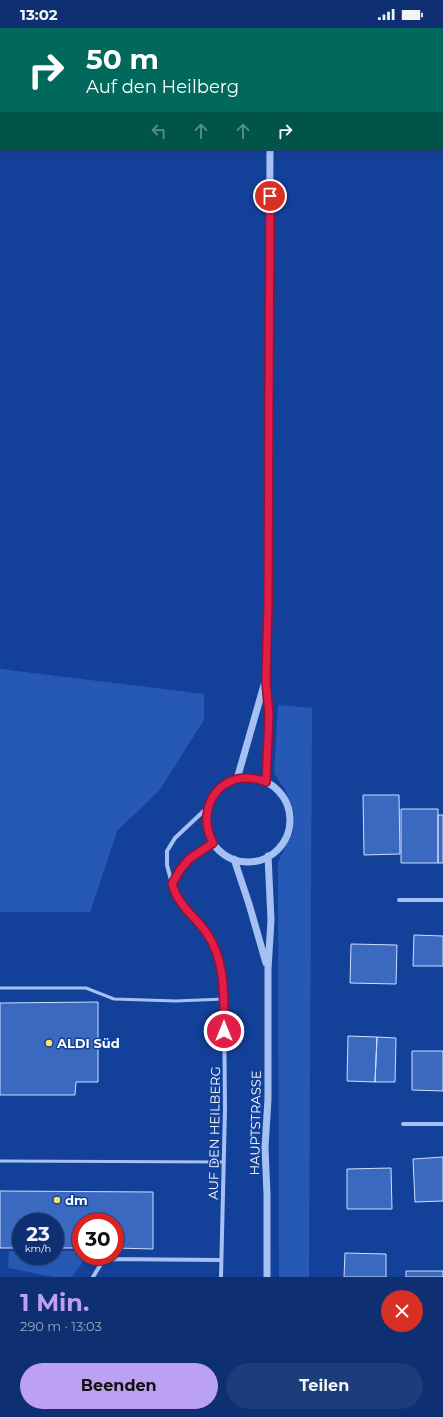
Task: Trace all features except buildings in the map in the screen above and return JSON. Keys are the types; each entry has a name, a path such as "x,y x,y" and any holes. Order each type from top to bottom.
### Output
{"street":[{"path":"266,782 269,715 266,681 268,604 270,150"},
{"path":"237,779 266,681"},
{"path":"252,778 266,782 280,793 285,801 290,818 289,828 284,840 275,851 268,856 254,861 234,859 220,851 213,843 206,826 208,807 216,793 222,787 237,779 252,778"},
{"name":"AUF DEN HEILBERG","path":"208,807 175,838 168,851 167,865 172,884 179,900 206,933 216,950 221,969 224,999 224,1162 221,1277"},
{"path":"172,884 180,870 189,859 213,843"},
{"name":"HAUPTSTRASSE","path":"267,1277 267,1194 265,1147 268,1099 268,969 271,920 268,856"},
{"name":"HAUPTSTRASSE","path":"234,859 268,969"},
{"path":"399,900 443,900"},
{"path":"403,1124 443,1124"},
{"path":"93,1277 104,1259 221,1260"}],"lane":[{"path":"0,988 86,988 114,999 176,1001 224,999"},
{"path":"0,1161 224,1162"}],"shaded area":[{"path":"0,669 204,694 204,720 159,791 117,831 90,912 0,912"},
{"path":"278,705 312,708 309,1277 279,1277 278,862 293,832 294,813 286,791 274,773"},
{"path":"9,1251 12,1251 12,1265 64,1265 64,1251 72,1251 72,1265 81,1265 72,1277 53,1277 8,1268"}],"place":[{"name":"ALDI Süd","path":"49,1043"},
{"name":"dm","path":"57,1200"}],"route":[{"path":"224,1031 224,999 221,969 216,950 206,933 179,900 172,884 180,870 189,859 213,843 206,826 206,816 211,800 216,793 229,782 237,779 252,778 266,782 269,715 266,681 268,604 270,196"}]}
